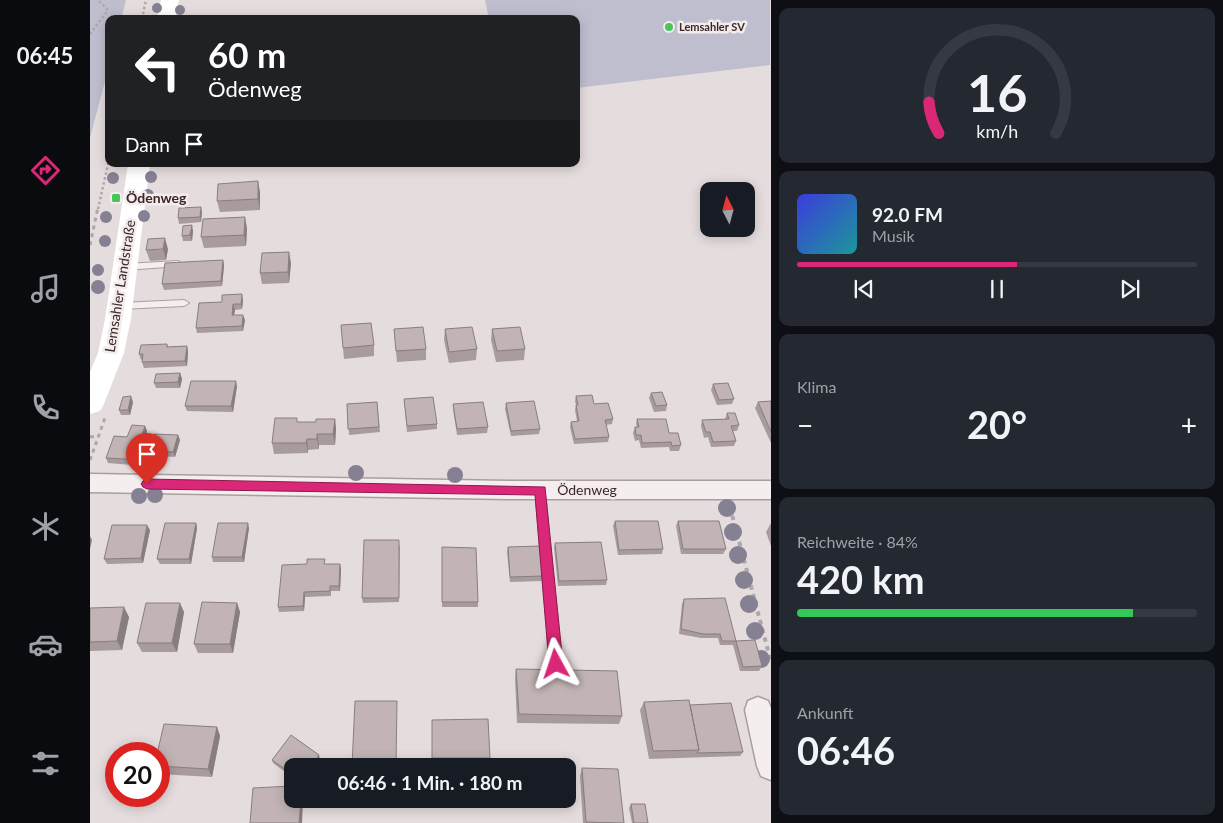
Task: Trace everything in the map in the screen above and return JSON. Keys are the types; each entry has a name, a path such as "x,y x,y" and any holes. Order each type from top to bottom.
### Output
{"main road":[{"path":"167,15 170,0"},
{"name":"Lemsahler Landstraße","path":"90,404 111,353 139,167"}],"street":[{"name":"Ödenweg","path":"90,483 540,490 770,490"},
{"path":"758,710 770,766"}],"lane":[{"path":"124,267 183,264"},
{"path":"119,306 184,303"},
{"path":"540,490 556,664"}],"path":[{"path":"90,34 108,10 98,0"},
{"path":"143,15 146,0"},
{"path":"90,245 107,167"},
{"path":"90,437 99,436"},
{"path":"725,490 770,662"}],"shaded area":[{"path":"90,0 126,0 122,15 105,15 105,81 90,138"},
{"path":"485,0 770,0 770,65 580,88 580,15 488,15"}],"building":[{"path":"258,181 258,199 217,201 218,184"},
{"path":"201,207 200,217 178,218 179,208"},
{"path":"245,217 244,235 201,237 203,219"},
{"path":"192,225 190,235 182,236 183,226"},
{"path":"165,238 163,249 146,250 148,239"},
{"path":"289,252 288,272 260,273 262,253"},
{"path":"223,260 221,281 162,284 165,263"},
{"path":"242,294 241,304 233,304 232,315 243,315 242,326 196,328 199,303 222,302 222,295"},
{"path":"371,323 374,345 343,348 341,325"},
{"path":"423,327 426,349 396,351 394,329"},
{"path":"472,327 477,349 449,352 445,329"},
{"path":"520,327 525,349 497,351 492,329"},
{"path":"167,344 167,347 187,346 185,361 142,362 143,354 139,354 141,345"},
{"path":"180,373 178,382 154,383 156,374"},
{"path":"191,381 236,381 231,406 185,406"},
{"path":"728,383 734,399 719,400 713,384"},
{"path":"662,392 667,405 656,406 651,393"},
{"path":"592,395 594,404 608,403 613,419 605,420 609,437 575,439 571,422 579,421 576,396"},
{"path":"131,396 128,410 119,410 123,397"},
{"path":"433,397 437,424 407,426 404,399"},
{"path":"534,401 540,429 511,431 506,403"},
{"path":"771,401 771,432 758,402"},
{"path":"377,402 379,427 348,429 347,404"},
{"path":"483,402 488,427 457,429 453,404"},
{"path":"727,413 735,413 739,425 731,426 736,441 713,442 710,432 706,432 702,420 729,419"},
{"path":"275,418 297,418 297,422 335,419 333,434 317,434 317,439 307,439 306,443 272,443"},
{"path":"637,419 666,419 669,433 678,433 681,445 672,446 671,442 642,443 641,435 636,435 635,427 639,427"},
{"path":"132,425 145,426 141,438 152,439 154,434 178,435 173,452 145,450 142,460 106,458 114,436 127,437"},
{"path":"615,521 658,521 663,549 619,550"},
{"path":"678,521 719,521 726,549 683,549"},
{"path":"165,523 196,523 189,559 157,559"},
{"path":"218,523 248,523 242,557 212,557"},
{"path":"112,525 147,525 141,558 104,559"},
{"path":"364,540 399,540 399,598 362,598"},
{"path":"601,542 607,580 559,581 555,543"},
{"path":"540,546 543,576 510,577 508,547"},
{"path":"442,547 476,548 478,602 442,602"},
{"path":"307,559 325,559 324,564 340,564 339,586 330,586 330,591 304,592 303,606 278,607 282,565 307,564"},
{"path":"725,598 736,641 722,641 720,634 703,634 681,629 684,599"},
{"path":"202,602 237,603 230,644 194,644"},
{"path":"146,603 180,603 172,643 137,643"},
{"path":"124,607 117,641 90,642 90,608"},
{"path":"755,640 762,666 743,667 736,641"},
{"path":"516,669 617,671 622,716 519,714"},
{"path":"689,700 699,750 653,751 644,702"},
{"path":"355,701 397,701 396,758 352,758"},
{"path":"731,703 743,752 697,753 699,750 690,705"},
{"path":"488,719 490,758 432,758 432,720"},
{"path":"164,724 217,727 208,769 170,767 170,742 160,742"},
{"path":"291,735 319,755 317,758 284,758 284,768 272,760"},
{"path":"582,768 618,769 624,823 586,822"},
{"path":"284,786 284,808 300,808 299,823 250,823 253,788"},
{"path":"631,804 645,804 648,823 634,823"}],"place":[{"name":"Lemsahler SV","path":"669,27"},
{"name":"Ödenweg","path":"116,198"}],"route":[{"path":"147,484 540,490 556,664"}]}
